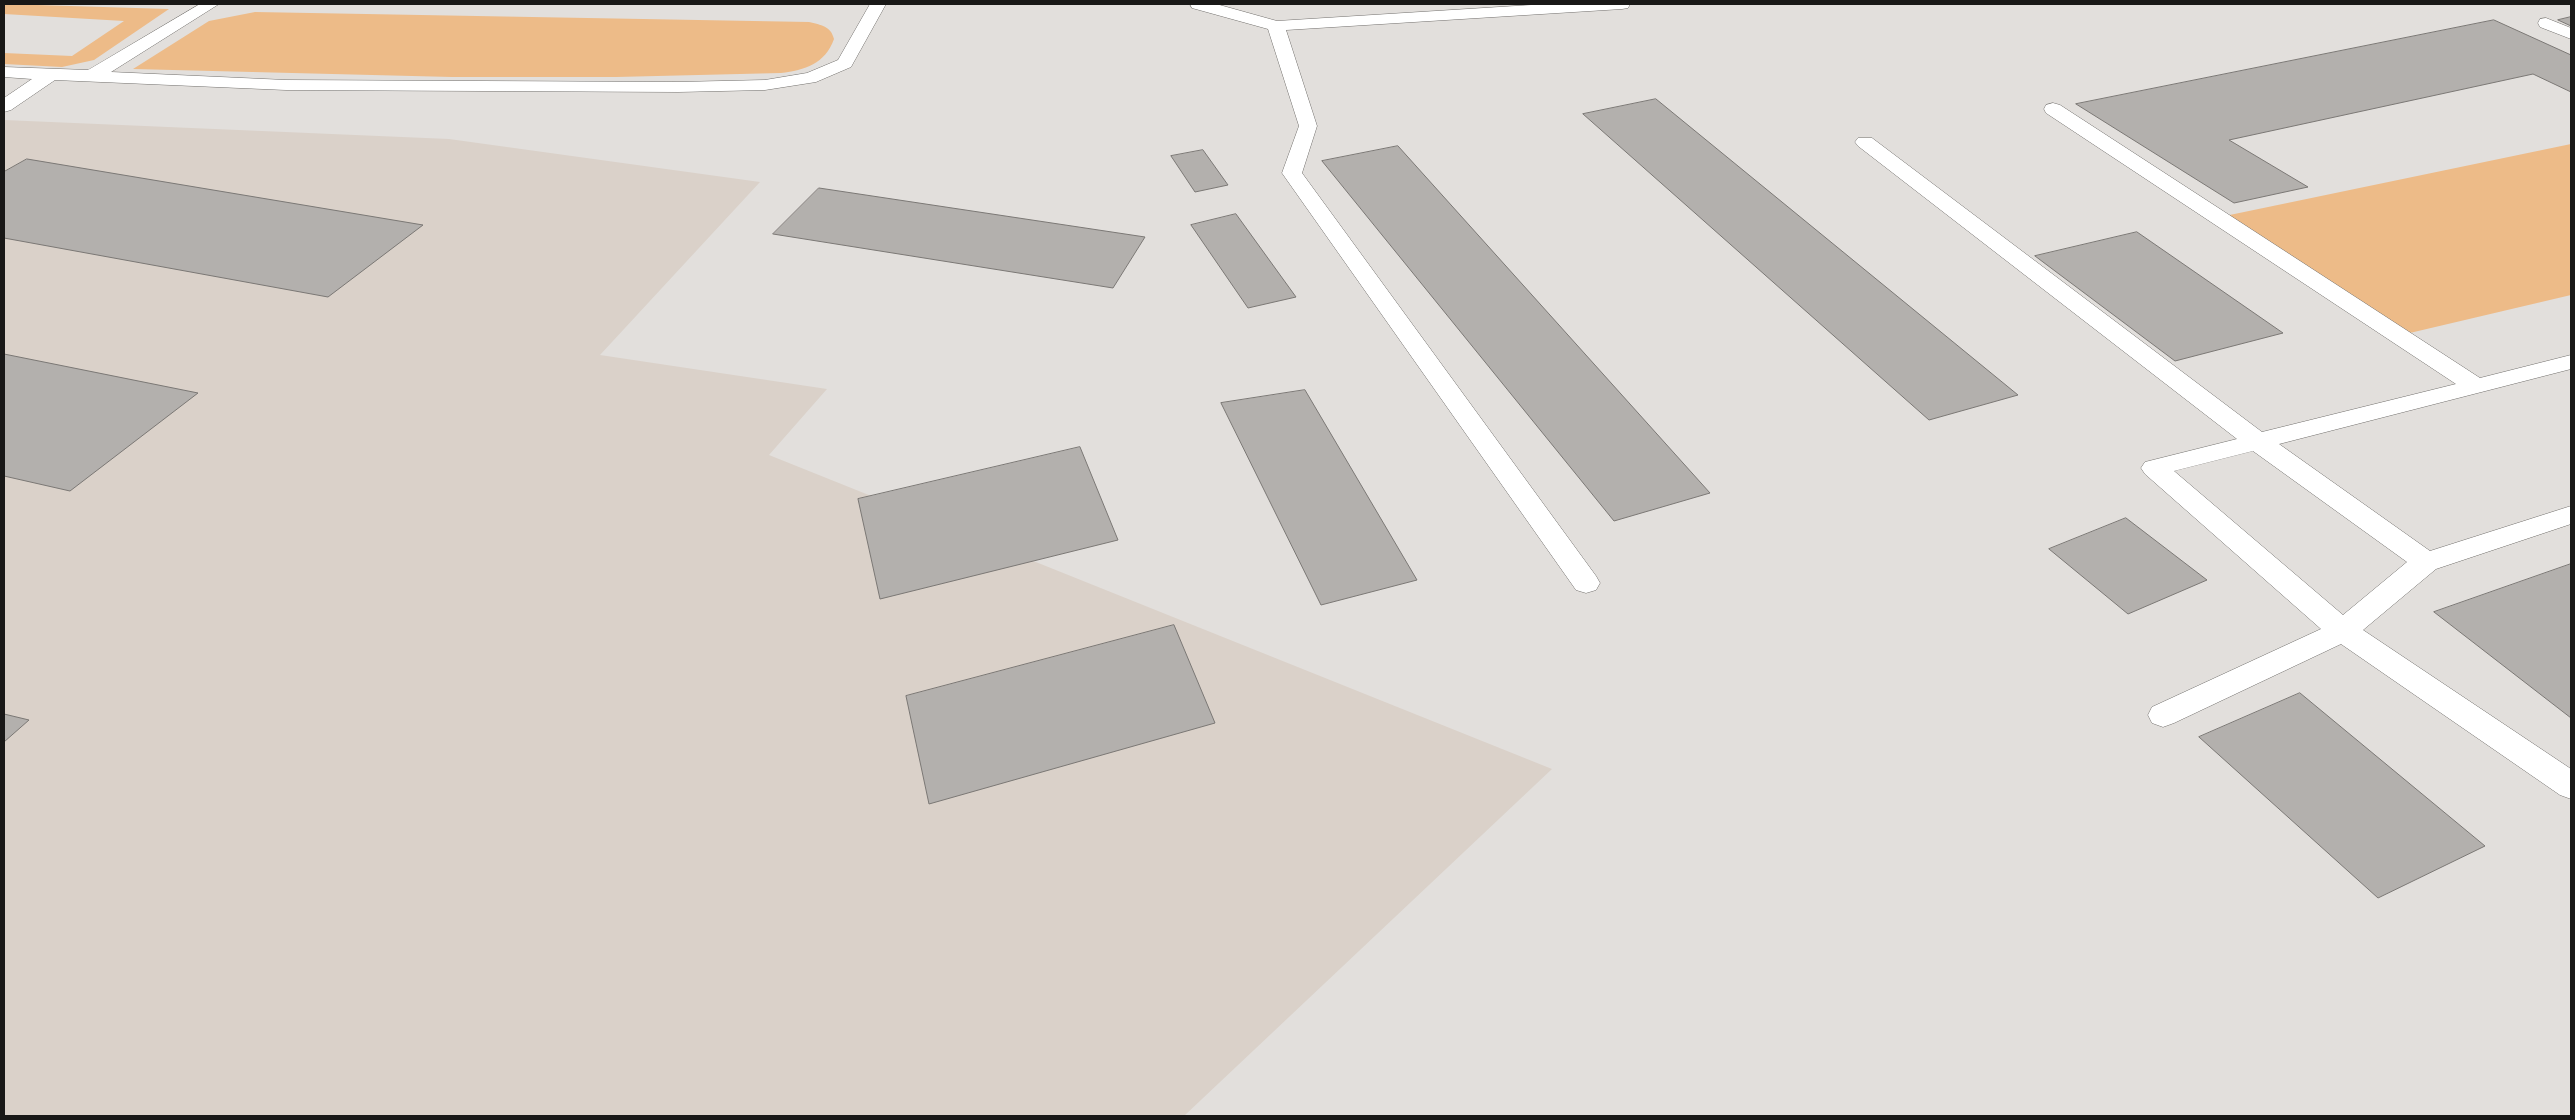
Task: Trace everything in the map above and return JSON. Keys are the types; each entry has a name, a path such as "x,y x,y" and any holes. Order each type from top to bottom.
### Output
{"lane":[{"path":"91,76 211,4"},
{"path":"4,72 286,85 678,87 765,84 810,78 845,63 878,4"},
{"path":"1198,4 1276,26 1622,4"},
{"path":"2546,22 2571,34"},
{"path":"1276,26 1308,126 1292,173 1586,583"},
{"path":"4,106 51,74"},
{"path":"2053,109 2476,386"},
{"path":"1864,142 2258,442 2426,562"},
{"path":"2571,362 2154,468 2343,631 2571,786"},
{"path":"2163,715 2343,631 2426,562 2571,515"}],"shaded area":[{"path":"4,4 169,9 94,60 62,67 4,64 4,53 72,56 124,21 4,14"},
{"path":"255,12 809,22 821,25 831,31 834,39 830,48 820,60 806,68 781,73 616,77 452,77 133,69 209,21"},
{"path":"4,120 449,139 760,182 600,355 827,389 769,455 1552,769 1184,1116 4,1116"},
{"path":"2571,144 2571,295 2397,336 2220,217"}],"building":[{"path":"2571,17 2571,26 2558,20"},
{"path":"2494,20 2571,55 2571,92 2533,74 2229,140 2308,187 2234,203 2076,104"},
{"path":"1656,99 2018,395 1929,420 1583,114"},
{"path":"1398,146 1710,493 1614,521 1322,161"},
{"path":"1203,150 1228,185 1195,192 1171,156"},
{"path":"27,159 423,225 328,297 4,238 4,172"},
{"path":"819,188 1145,237 1113,288 773,234"},
{"path":"1236,214 1296,297 1248,308 1191,225"},
{"path":"2137,232 2283,333 2175,361 2035,256"},
{"path":"4,354 198,393 70,491 4,476"},
{"path":"1305,390 1417,580 1321,605 1221,403"},
{"path":"1080,447 1118,540 880,599 858,499"},
{"path":"2126,518 2207,580 2128,614 2049,549"},
{"path":"2571,564 2571,718 2434,612"},
{"path":"1174,625 1215,723 929,804 906,696"},
{"path":"2300,693 2485,846 2378,898 2199,737"},
{"path":"4,714 29,720 4,742"}]}
